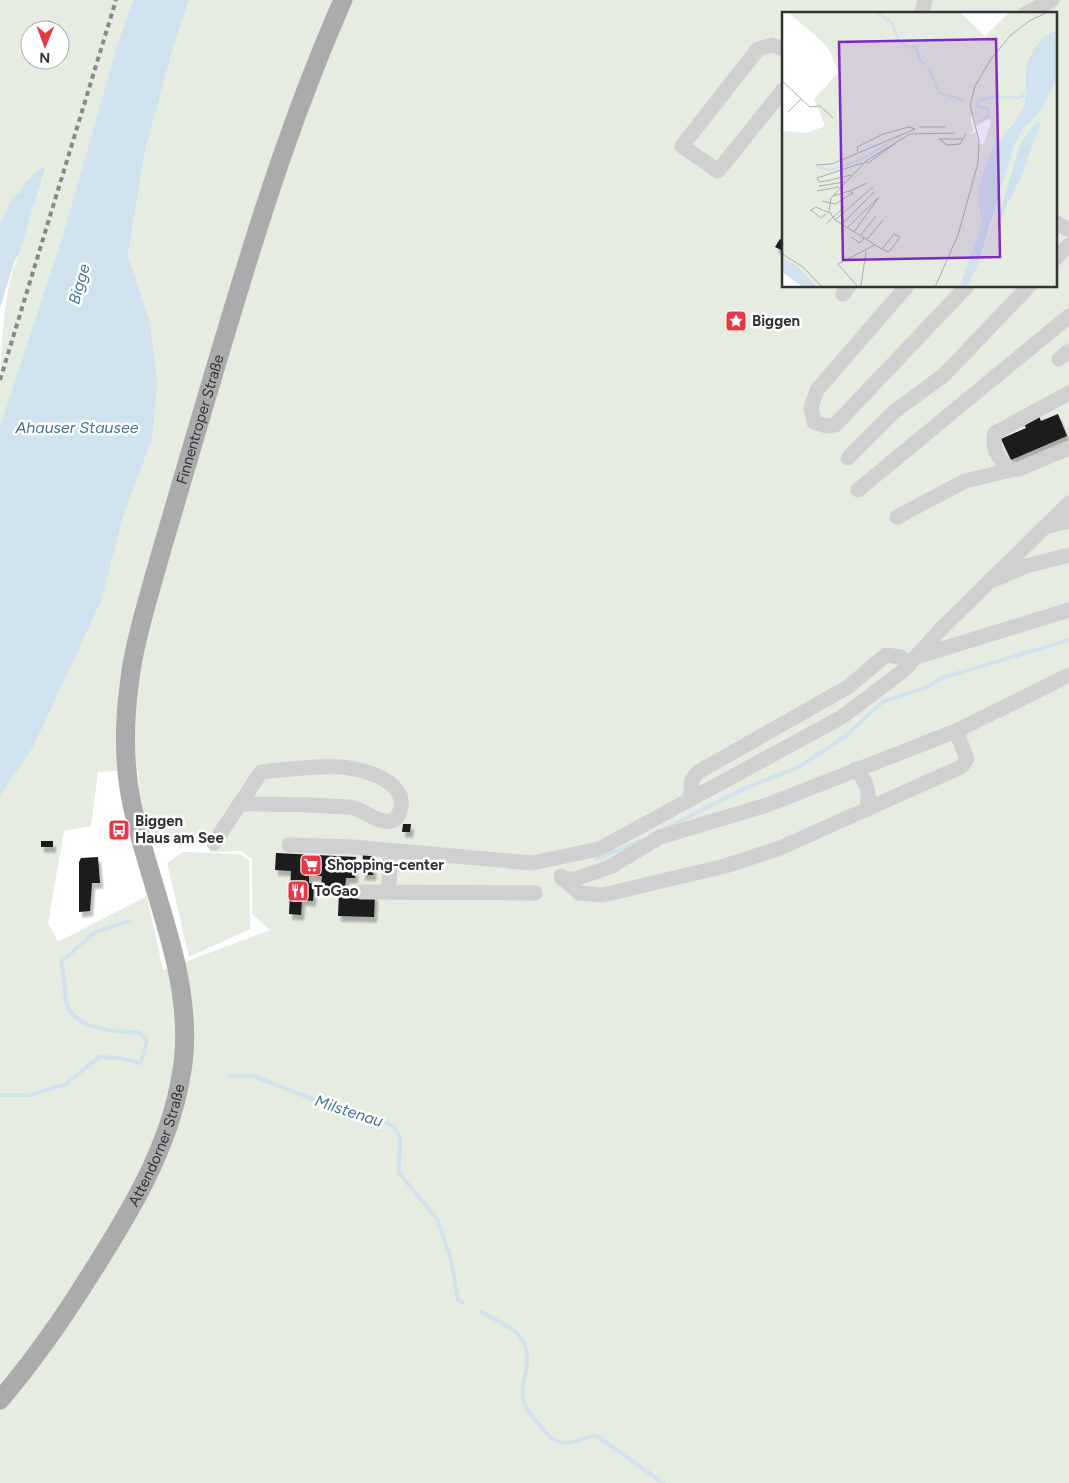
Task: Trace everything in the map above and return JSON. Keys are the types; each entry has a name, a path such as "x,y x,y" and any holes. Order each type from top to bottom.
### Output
{"main road":[{"name":"Finnentroper Straße","path":"144,853 130,789 125,726 129,684 136,643 252,246 284,153 343,0"},
{"name":"Attendorner Straße","path":"0,1400 41,1348 112,1242 151,1168 175,1106 182,1074 185,1041 184,1011 177,968 144,853"}],"lane":[{"path":"1029,12 1052,0"},
{"path":"782,49 772,45 758,49 682,146 718,171 782,91"},
{"path":"1056,223 1069,230"},
{"path":"1056,258 1069,245"},
{"path":"905,288 817,390 811,408 814,422 826,426 835,425 965,288"},
{"path":"848,458 896,411 944,375 1027,288"},
{"path":"858,490 1069,316"},
{"path":"1011,470 994,449 995,433 1069,393"},
{"path":"897,516 965,481 1019,469 1069,448"},
{"path":"289,846 390,851 532,864 599,849 842,717 912,661 986,584 1069,504"},
{"path":"1044,527 1069,521"},
{"path":"986,584 1026,566 1069,555"},
{"path":"690,799 692,780 698,772 848,687 886,655 912,661 1069,610"},
{"path":"562,879 575,879 610,867 660,837 742,814 956,731 1069,675"},
{"path":"553,859 562,879 579,893 603,895 735,863 780,848 961,767 967,759 956,731"},
{"path":"214,843 261,772 348,768 390,781 399,794 401,807 400,813 394,819 385,821 374,820 355,808 240,804"},
{"path":"856,769 863,778 870,796 866,810"},
{"path":"389,892 390,851"},
{"path":"361,892 535,893"}],"shaded area":[{"path":"0,0 133,0 117,45 62,238 0,426 2,336 8,289 46,167 36,172 6,211 0,222"},
{"path":"189,0 1069,0 1069,1483 0,1483 0,796 32,749 152,439 150,322 128,255 145,151 174,45","holes":["138,770 139,804 152,845 207,838 210,852 241,851 252,859 252,914 270,930 163,970 147,896 58,942 48,923 64,831 91,826 98,772"]},
{"path":"183,852 239,854 249,860 250,929 189,957 167,863"}],"water":[{"name":"Ahauser Stausee","path":"133,0 189,0 174,45 145,151 128,255 150,322 157,383 152,439 122,519 101,601 32,749 0,796 0,426 62,238 117,45"},
{"path":"46,166 20,252 15,260 0,308 0,222 13,197 20,193 25,183 36,171"}],"building":[{"path":"780,239 782,240 782,250 775,247"},
{"path":"1058,414 1067,436 1011,460 1001,439 1026,428 1024,423 1039,416 1041,421"},
{"path":"403,824 411,824 410,832 402,832"},
{"path":"41,841 53,841 53,847 41,847"},
{"path":"276,853 356,857 355,878 346,878 345,888 321,887 322,876 309,876 309,883 314,884 313,901 302,900 301,915 289,914 291,871 275,870"},
{"path":"363,853 374,854 373,875 362,875"},
{"path":"98,857 100,883 92,883 90,911 79,912 79,862 81,858"},
{"path":"339,893 375,895 374,917 338,916"}],"waterway":[{"path":"666,828 750,786 797,768 847,735 882,702 928,687 942,678 1069,640"},
{"path":"597,859 640,841"},
{"path":"0,1095 31,1095 66,1084 99,1057 119,1058 141,1063 147,1040 140,1033 108,1030 86,1024 70,1011 66,1001 61,962 95,932 130,921"},
{"name":"Milstenau","path":"229,1076 254,1076 343,1111 378,1118 393,1126 400,1137 399,1173 437,1219 451,1259 458,1300 463,1303"},
{"name":"Milstenau","path":"481,1312 511,1329 524,1343 527,1351 527,1366 523,1388 524,1403 549,1436 554,1440 564,1443 597,1436 663,1483"}],"railway":[{"path":"0,380 116,0"}],"place":[{"name":"Biggen","path":"736,321"},
{"name":"Biggen Haus am See","path":"119,830"},
{"name":"Shopping-center","path":"311,865"},
{"name":"ToGao","path":"298,891"}],"water label":[{"name":"Bigge","path":"79,284"}]}
